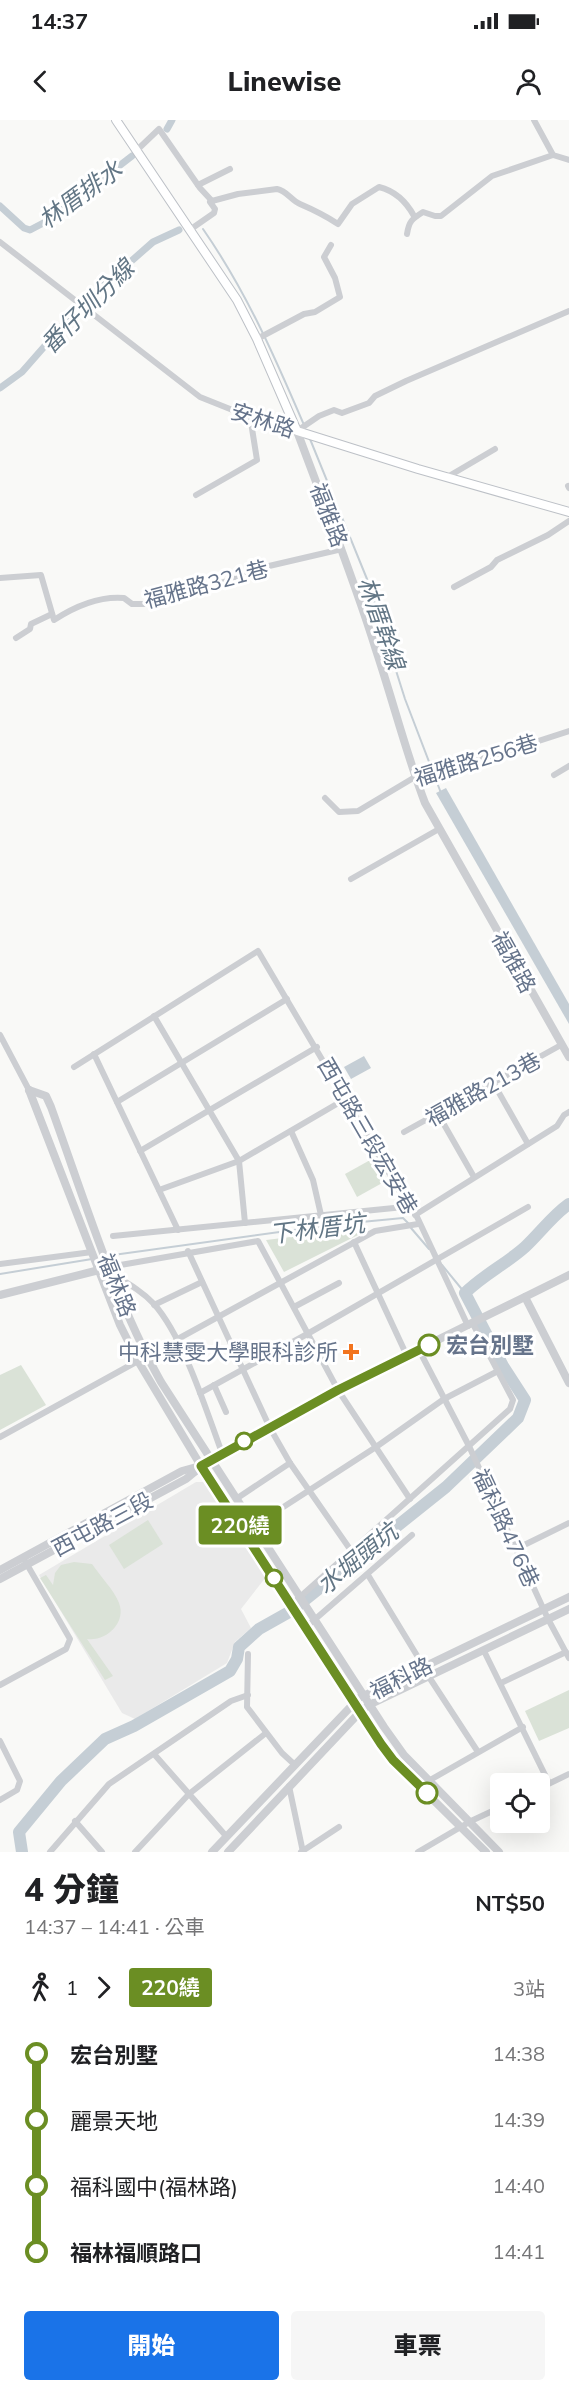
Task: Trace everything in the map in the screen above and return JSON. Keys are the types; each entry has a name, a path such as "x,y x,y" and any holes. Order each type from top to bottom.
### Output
{"main road":[{"name":"福雅路","path":"116,120 237,300 259,338 300,431"},
{"name":"安林路","path":"300,431 569,512"}],"street":[{"path":"534,120 553,154 569,160"},
{"path":"136,151 159,129 212,201 210,202 215,209 214,213 190,229"},
{"path":"407,234 408,224 414,216 423,212 441,216 492,176 553,154"},
{"path":"198,185 230,169"},
{"path":"212,201 261,191 282,190 298,203 313,208 338,224 352,204 379,187 399,197 410,207 414,216"},
{"name":"安林路","path":"0,243 200,398 300,431"},
{"path":"259,338 304,314 315,312 340,297 335,278 324,257 331,245"},
{"path":"300,431 319,416 333,411 342,413 369,403 375,396 406,381 569,311"},
{"path":"196,495 257,460 250,416"},
{"name":"福雅路","path":"300,431 377,652 415,777 438,829 569,1057"},
{"path":"449,476 495,449"},
{"path":"454,587 491,567 497,560 548,535 569,521"},
{"name":"福雅路321巷","path":"52,614 54,620 89,603 112,598 124,598 132,604 149,604 258,572 269,566 342,549"},
{"path":"0,578 41,575 52,614 31,624 30,629 16,638"},
{"name":"福雅路256巷","path":"325,798 339,812 352,813 415,777 489,757 569,731"},
{"path":"554,775 569,766"},
{"path":"351,879 438,829"},
{"name":"西屯路三段宏安巷","path":"154,1016 258,951 347,1098 405,1200 411,1204 418,1224 513,1400 510,1409 352,1552 303,1602 293,1609"},
{"path":"117,1102 287,999"},
{"path":"74,1067 154,1016 239,1161 245,1223"},
{"name":"福林路","path":"0,1035 36,1104 120,1325 138,1361 201,1466 354,1704 393,1760 463,1826 486,1852"},
{"name":"福雅路213巷","path":"404,1132 561,1045"},
{"path":"140,1151 316,1047"},
{"path":"94,1054 177,1230"},
{"path":"494,1084 528,1144"},
{"name":"福林路","path":"29,1090 46,1096 108,1263 147,1356 211,1460 369,1705 404,1755 499,1852"},
{"path":"159,1190 239,1161 347,1098"},
{"path":"415,1215 557,1126 564,1115 569,1112"},
{"path":"438,1114 474,1177"},
{"path":"291,1131 313,1180 321,1215"},
{"path":"113,1236 404,1207 411,1204"},
{"path":"200,1393 309,1334 528,1207"},
{"path":"176,1340 375,1230 418,1224"},
{"path":"0,1295 99,1270 108,1263 258,1241 338,1390 410,1499"},
{"path":"354,1242 407,1356"},
{"path":"188,1251 270,1428 290,1463 352,1552"},
{"path":"0,1264 94,1256"},
{"path":"108,1263 154,1305 176,1340 200,1393 222,1453"},
{"name":"西屯路三段","path":"0,1570 25,1561 186,1479 222,1453 338,1390 569,1275"},
{"path":"154,1305 202,1282"},
{"path":"294,1307 339,1283"},
{"path":"525,1297 569,1383"},
{"name":"福科路476巷","path":"419,1350 469,1447 548,1619 567,1655"},
{"path":"0,1437 147,1356"},
{"path":"254,1526 376,1447 444,1399 498,1371"},
{"path":"214,1385 225,1412"},
{"path":"236,1498 290,1463"},
{"path":"516,1549 569,1523"},
{"path":"305,1628 412,1535"},
{"path":"0,1685 66,1649 69,1644 70,1639 25,1561"},
{"name":"西屯路三段","path":"0,1579 25,1561"},
{"path":"368,1575 424,1667"},
{"name":"福科路","path":"212,1852 364,1696 569,1597"},
{"name":"福科路","path":"233,1850 290,1786 369,1705 569,1609"},
{"path":"484,1651 544,1773"},
{"path":"248,1654 247,1707 266,1734 295,1765"},
{"path":"501,1683 567,1655"},
{"path":"429,1677 478,1752"},
{"path":"50,1852 109,1784 231,1701 248,1695"},
{"path":"430,1780 523,1727"},
{"path":"135,1852 189,1794 266,1734"},
{"path":"0,1741 20,1781 17,1790 0,1800"},
{"path":"154,1754 226,1836"},
{"path":"550,1783 569,1774"},
{"path":"290,1786 302,1851 339,1827"},
{"path":"418,1852 490,1812"},
{"path":"75,1821 102,1852"}],"shaded area":[{"path":"446,788 569,1004 569,1024 436,793"},
{"path":"364,1056 371,1068 351,1079 344,1067"},
{"path":"372,1159 384,1182 357,1197 345,1174"},
{"path":"356,1229 362,1233 284,1272 266,1240"},
{"path":"21,1365 46,1405 0,1430 0,1375"},
{"path":"196,1482 206,1482 266,1577 241,1609 251,1628 235,1642 227,1663 135,1719 122,1713 39,1575"},
{"path":"148,1520 163,1544 124,1569 109,1545"},
{"path":"74,1562 92,1564 117,1598 121,1610 113,1630 101,1637 87,1639 113,1676 105,1680 40,1578 46,1575 53,1585 55,1573 61,1565"},
{"path":"569,1690 569,1728 539,1741 525,1711"}],"waterway":[{"path":"167,129 172,120"},
{"name":"林厝排水","path":"0,206 24,228 30,230 49,220 132,156"},
{"name":"林厝幹線","path":"203,229 246,300 304,425"},
{"name":"番仔圳分線","path":"0,388 22,372 79,307 153,242 179,230"},
{"name":"林厝幹線","path":"310,439 367,579 405,699 441,793"},
{"name":"水堀頭坑","path":"22,1852 19,1832 61,1781 105,1739 134,1726 230,1671 237,1659 239,1647 259,1629 291,1611 446,1487 518,1418 525,1400 503,1366 465,1293 525,1247 569,1204"},
{"name":"下林厝坑","path":"106,1256 330,1225 403,1218 408,1223"},
{"name":"下林厝坑","path":"411,1228 429,1249"},
{"name":"下林厝坑","path":"0,1274 92,1259"},
{"name":"下林厝坑","path":"442,1265 465,1293"}],"bus line":[{"name":"220繞","path":"427,1793 393,1760 381,1744 201,1466 338,1390 429,1345"}],"place":[{"name":"宏台別墅","path":"429,1345"},
{"name":"中科慧雯大學眼科診所","path":"351,1352"}]}
